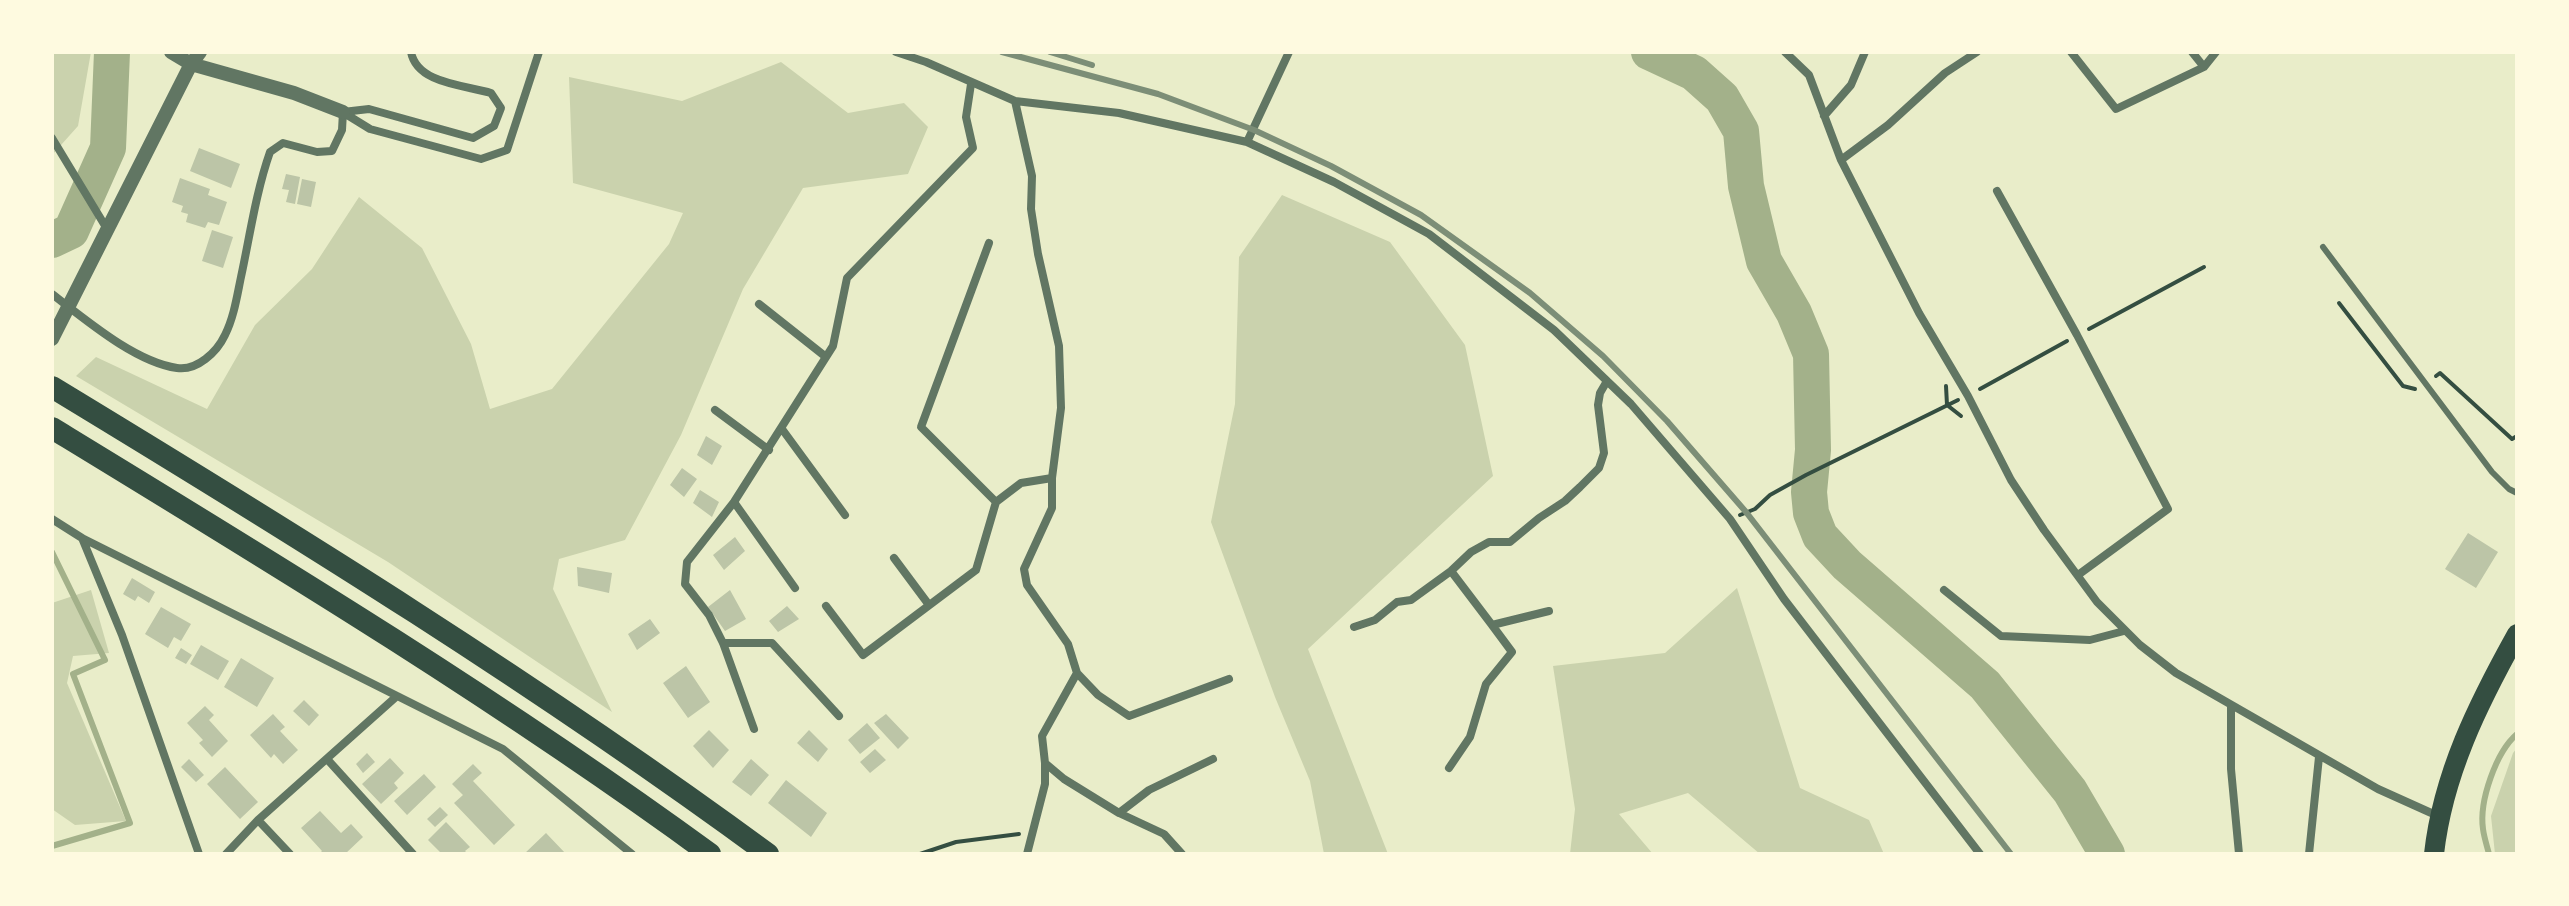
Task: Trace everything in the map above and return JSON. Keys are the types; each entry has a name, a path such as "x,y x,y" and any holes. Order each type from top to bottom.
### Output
{"highway":[{"path":"52,387 341,563 453,636 573,715 768,854"},
{"path":"52,428 437,667 556,745 710,854"},
{"path":"2434,854 2438,817 2466,730 2517,634"}],"street":[{"path":"171,52 294,93 343,112 370,129 481,159 507,150 539,52"},
{"path":"343,112 369,109 473,138 494,126 501,108 491,93 430,77 412,58 411,52"},
{"path":"896,52 1015,101 1119,113 1247,142 1334,182 1429,234 1554,330 1631,404 1730,519 1784,599 1980,854"},
{"path":"1247,142 1289,52"},
{"path":"1785,52 1809,75 1841,160 1919,313 1968,396 2011,480 2097,602 2124,631 2176,673 2319,757 2438,817"},
{"path":"1824,116 1851,85 1865,52"},
{"path":"1841,160 1888,125 1945,73 1977,52"},
{"path":"2071,52 2116,109 2204,67 2216,52"},
{"path":"2192,52 2204,67"},
{"path":"52,339 195,58"},
{"path":"754,729 723,643 709,615 685,584 687,562 734,502 833,346 847,278 973,148 966,117 971,84"},
{"path":"1015,101 1032,176 1031,209 1038,254 1059,346 1061,408 1052,478 1052,508 1024,569 1027,585 1068,644 1077,673 1098,695 1129,716 1229,679"},
{"path":"52,294 150,360 180,369 199,364 225,336 235,309 270,152 283,143 317,152 332,151 342,130 343,112"},
{"path":"52,138 107,229"},
{"path":"1997,191 2168,509 2078,575"},
{"path":"989,243 921,427 996,502"},
{"path":"759,304 826,357"},
{"path":"1354,627 1375,620 1397,602 1411,600 1471,552 1489,542 1510,542 1565,501 1599,468 1604,453 1598,405 1607,381"},
{"path":"715,410 769,450"},
{"path":"782,429 845,515"},
{"path":"826,606 863,655 976,570 996,502 1021,483 1052,478"},
{"path":"734,502 795,588"},
{"path":"52,519 82,538 503,749 632,854"},
{"path":"82,538 122,635 199,854"},
{"path":"894,558 929,605"},
{"path":"1449,768 1470,737 1486,684 1512,652 1451,571"},
{"path":"1944,590 2001,636 2090,640 2124,631"},
{"path":"1492,625 1549,611"},
{"path":"723,643 772,643 839,716"},
{"path":"1027,854 1045,784 1042,736 1077,673"},
{"path":"226,854 258,820 397,696"},
{"path":"2231,705 2231,769 2239,854"},
{"path":"2309,854 2319,757"},
{"path":"327,759 413,854"},
{"path":"1119,813 1149,790 1213,759"},
{"path":"1045,763 1064,779 1119,813 1164,834 1182,854"},
{"path":"258,820 290,854"}],"lane":[{"path":"2323,247 2492,472 2517,493"}],"path":[{"path":"1730,519 1755,509 1770,495 1806,475 1947,405"},
{"path":"920,854 956,842 1032,832"}],"green space":[{"path":"52,52 91,52 78,126 53,154"},
{"path":"781,62 848,113 904,103 928,127 908,174 803,188 743,289 681,435 625,540 559,559 553,589 612,712 388,562 76,376 96,357 207,409 255,325 312,269 359,197 422,248 471,344 490,409 552,389 669,244 683,213 573,183 569,77 682,101"},
{"path":"1282,195 1390,242 1465,345 1493,476 1308,649 1388,854 1324,854 1310,781 1275,697 1211,522 1235,404 1239,257"},
{"path":"1737,588 1800,788 1869,820 1884,854 1760,854 1688,793 1619,814 1653,854 1570,854 1575,809 1553,666 1665,653"},
{"path":"91,590 109,653 73,656 67,683 126,821 75,825 52,809 52,603"},
{"path":"2517,748 2517,854 2495,854 2491,816"}],"building":[{"path":"199,148 240,164 231,188 190,171"},
{"path":"286,174 300,177 295,204 286,202 289,190 282,189"},
{"path":"180,178 210,189 208,195 227,202 219,225 208,222 205,228 186,222 188,214 181,212 183,206 172,202"},
{"path":"302,179 316,182 311,207 297,204"},
{"path":"212,230 233,237 223,268 202,261"},
{"path":"706,436 722,446 712,465 697,455"},
{"path":"682,468 697,479 684,497 670,485"},
{"path":"700,490 719,502 712,517 693,503"},
{"path":"2468,533 2498,552 2476,588 2445,569"},
{"path":"735,537 745,551 724,570 713,555"},
{"path":"577,567 612,573 609,593 578,586"},
{"path":"132,578 155,592 149,603 138,596 135,601 123,594"},
{"path":"730,590 746,619 725,631 708,607"},
{"path":"787,606 799,619 778,632 769,621"},
{"path":"161,607 191,624 181,641 174,637 168,648 145,634"},
{"path":"650,619 660,633 637,650 628,634"},
{"path":"201,645 229,661 218,680 190,664"},
{"path":"181,648 192,655 186,664 175,658"},
{"path":"241,658 274,678 257,707 224,687"},
{"path":"686,666 710,702 688,718 663,683"},
{"path":"304,700 319,715 309,726 293,711"},
{"path":"205,706 214,715 209,720 228,741 212,757 199,743 203,740 187,723"},
{"path":"273,714 285,727 280,731 298,750 283,764 274,754 271,758 250,735"},
{"path":"886,714 909,738 898,749 874,723"},
{"path":"867,723 880,738 860,754 848,740"},
{"path":"709,730 729,750 713,768 693,746"},
{"path":"809,730 828,749 818,762 797,743"},
{"path":"875,749 886,760 870,773 860,762"},
{"path":"367,753 375,762 363,773 356,764"},
{"path":"390,758 404,773 394,783 398,788 381,804 362,784"},
{"path":"189,759 204,775 196,782 181,767"},
{"path":"751,759 769,775 751,796 732,782"},
{"path":"473,764 482,773 473,781 515,825 494,845 454,803 463,795 452,784"},
{"path":"225,767 258,802 240,819 207,784"},
{"path":"424,774 436,787 407,815 394,801"},
{"path":"786,780 827,813 811,837 768,803"},
{"path":"440,807 448,815 435,827 427,819"},
{"path":"320,811 341,833 351,824 363,837 345,854 319,854 322,851 301,828"},
{"path":"446,822 470,847 465,851 468,854 442,854 428,840"},
{"path":"546,833 566,854 524,854"}],"waterway":[{"path":"52,240 71,231 108,148 112,52"},
{"path":"1649,52 1694,73 1722,98 1741,131 1746,186 1764,261 1794,313 1811,354 1813,450 1809,492 1811,513 1820,536 1847,565 1985,685 2070,791 2107,854"},
{"path":"52,552 105,660 73,674 130,823 52,846"},
{"path":"2489,854 2482,818 2486,791 2502,752 2517,734"}],"railway":[{"path":"1002,52 1158,94 1254,130 1331,166 1421,215 1530,293 1603,356 1667,421 1746,512 2011,854"},
{"path":"1050,52 1092,65"}]}
